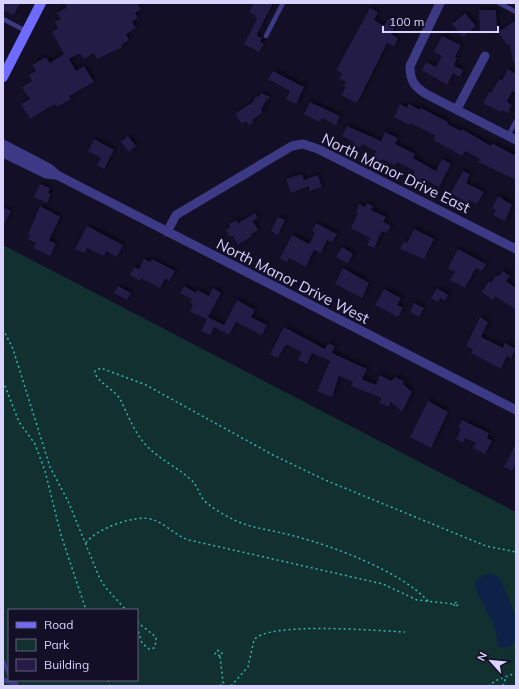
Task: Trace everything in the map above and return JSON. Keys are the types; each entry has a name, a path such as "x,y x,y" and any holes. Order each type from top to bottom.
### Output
{"main road":[{"path":"3,77 41,3"}],"street":[{"path":"440,3 414,54 410,66 410,78 413,84 426,94 512,138"},
{"path":"457,109 485,56"},
{"name":"North Manor Drive West","path":"3,144 15,154"},
{"name":"North Manor Drive East","path":"167,232 176,215 292,146 303,144 318,149 516,249"},
{"name":"North Manor Drive West","path":"3,153 15,154 50,168 57,175 516,410"}],"lane":[{"path":"266,36 283,3"},
{"path":"499,3 516,12"},
{"path":"3,19 26,31"},
{"path":"512,138 516,121"},
{"path":"3,662 8,671"},
{"path":"3,680 16,683"}],"path":[{"path":"3,329 13,349 50,467 64,492 100,579 125,609"},
{"path":"428,601 416,589 403,580 340,551 320,543 240,522 210,506 202,498 196,486 190,479 144,443 136,431 117,394 96,378 95,371 101,368 146,385 267,451 325,480 486,546 516,552"},
{"path":"3,381 19,422 35,444 45,471 61,535 86,609"},
{"path":"86,543 95,534 116,525 136,519 151,519 184,539 383,584 414,599 453,604"},
{"path":"138,623 156,637 154,648 149,649 143,646 138,630"},
{"path":"232,686 248,667 254,640 262,634 318,628 405,632"},
{"path":"220,656 223,682 227,686"},
{"path":"488,686 516,673"},
{"path":"503,686 506,677"},
{"path":"220,686 223,682"}],"green space":[{"path":"3,245 516,512 516,686 3,686"}],"water":[{"path":"486,574 493,574 500,578 516,618 516,638 511,646 504,649 498,646 495,628 475,588 476,580"}],"building":[{"path":"3,3 20,3 14,15 3,10"},
{"path":"64,3 137,3 141,9 135,13 138,18 132,22 136,28 126,34 129,40 121,45 122,47 97,59 94,53 84,59 80,53 69,59 76,71 84,66 94,82 69,96 71,99 57,107 55,104 30,119 21,104 30,99 22,87 32,81 29,75 36,71 32,65 46,57 50,63 64,54 52,32 58,28 55,22 61,19 57,13 67,7"},
{"path":"254,3 273,3 258,32 257,36 262,38 260,42 264,44 259,52 244,44 257,19 255,18 256,16 249,12"},
{"path":"370,8 378,12 374,20 384,26 389,18 397,22 391,34 398,38 394,46 387,43 357,103 341,95 346,87 343,86 346,82 339,79 342,74 336,70"},
{"path":"479,10 496,10 497,33 480,33"},
{"path":"465,13 476,26 463,37 452,24"},
{"path":"516,20 516,62 514,63 509,44 507,45 498,32"},
{"path":"442,36 461,45 455,57 457,58 454,66 463,70 460,77 453,73 447,85 422,70 426,62 436,67 442,56 434,52"},
{"path":"508,69 516,74 516,93 512,91 507,102 512,105 508,113 502,110 501,112 483,103 499,79 502,80"},
{"path":"273,71 304,87 296,104 286,99 290,91 268,79"},
{"path":"261,93 270,97 264,104 261,111 262,113 252,120 254,122 249,126 246,121 242,124 235,114 253,102 256,96 259,97"},
{"path":"310,102 340,116 336,125 322,118 320,122 304,114"},
{"path":"400,104 407,108 409,104 420,110 421,108 448,122 447,124 461,131 462,129 491,146 492,143 516,156 516,180 478,162 480,159 465,151 462,156 434,140 435,135 410,123 409,125 394,117"},
{"path":"347,126 381,141 385,132 398,138 395,144 415,154 413,158 436,171 442,159 451,164 439,187 422,178 421,181 412,176 415,171 397,162 395,165 381,159 380,161 373,157 376,151 362,144 360,148 353,145 354,142 342,136"},
{"path":"128,136 136,146 129,152 121,142"},
{"path":"94,139 114,150 104,169 97,165 101,158 88,151"},
{"path":"463,171 470,174 466,183 484,192 477,204 469,200 467,203 451,193"},
{"path":"302,174 304,180 318,175 322,187 310,191 309,186 291,193 286,179"},
{"path":"40,184 50,188 48,193 51,194 47,203 34,197"},
{"path":"498,196 512,205 505,221 493,215 496,210 492,208"},
{"path":"367,203 373,206 371,210 386,217 383,222 391,226 387,233 382,231 374,248 367,245 370,238 351,228 358,213 356,212 359,204 365,207"},
{"path":"40,206 60,217 49,240 56,244 50,256 34,248 36,243 28,239 30,235 28,234"},
{"path":"3,207 11,211 3,226"},
{"path":"255,213 258,218 253,221 258,230 238,245 233,236 230,237 226,230 231,227 229,224 236,220 238,223"},
{"path":"278,217 285,220 278,235 271,231"},
{"path":"316,223 337,234 332,242 327,240 321,253 314,250 306,267 289,258 287,262 280,258 292,235 309,244 315,233 312,231"},
{"path":"87,226 123,245 117,257 106,251 104,256 87,248 85,253 75,249"},
{"path":"414,229 434,239 424,259 400,249 404,241 407,243"},
{"path":"342,247 353,254 348,263 336,257"},
{"path":"458,249 486,264 482,271 476,268 465,288 450,280 455,272 448,268"},
{"path":"144,259 150,262 152,259 175,271 169,281 165,278 160,288 141,278 140,281 130,275 134,267 139,269"},
{"path":"343,268 369,283 362,298 335,284"},
{"path":"503,271 510,276 506,281 516,288 516,310 495,296 493,300 482,292 489,281 491,283 496,275 498,277"},
{"path":"118,286 131,293 127,300 114,293"},
{"path":"184,286 196,293 197,290 209,296 213,288 221,293 208,317 224,325 237,300 255,310 251,317 267,325 262,335 236,322 229,335 214,327 210,335 201,331 207,319 190,312 193,304 190,303 192,299 180,293"},
{"path":"437,288 448,295 445,301 440,298 438,302 431,298"},
{"path":"384,289 401,298 397,305 403,308 398,317 375,305"},
{"path":"414,303 424,308 419,317 410,312"},
{"path":"480,317 488,322 481,337 503,348 505,343 516,349 511,358 507,356 501,369 471,353 473,350 466,346"},
{"path":"284,327 325,349 328,343 335,346 332,353 367,369 362,379 376,385 380,375 391,381 395,377 404,381 403,384 412,392 402,412 391,402 389,407 379,402 382,398 351,386 353,382 339,376 332,397 317,391 330,361 312,353 307,364 298,360 302,352 286,344 278,358 270,354"},
{"path":"428,401 448,412 431,448 410,437"},
{"path":"462,420 489,433 487,438 492,441 485,454 473,448 476,443 465,438 463,443 456,439 461,429 458,428"},
{"path":"516,443 516,463 512,471 504,467"}]}
